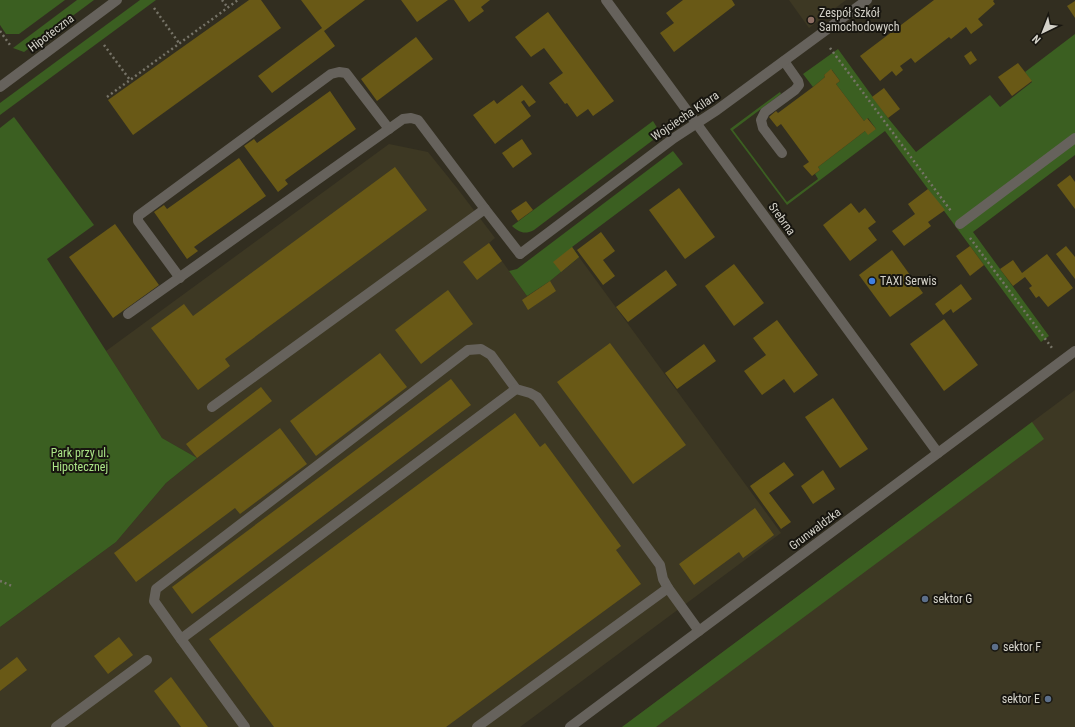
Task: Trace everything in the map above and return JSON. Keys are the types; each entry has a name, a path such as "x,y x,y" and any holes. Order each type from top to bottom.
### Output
{"street":[{"name":"Hipoteczna","path":"0,87 117,0"},
{"name":"Srebrna","path":"606,0 938,453"},
{"name":"Wojciecha Kilara","path":"485,209 520,254 674,138 717,110 867,0"},
{"path":"782,153 763,128 761,120 765,112 795,90 799,85 798,80 784,61"},
{"path":"180,278 138,221 138,216 331,74 338,72 346,73 389,129"},
{"path":"128,314 403,119 411,118 418,120 485,209 212,407"},
{"path":"960,224 1075,138"},
{"path":"245,727 154,601 156,589 468,350 481,349 491,356 516,389 530,393 537,397 660,564 663,578 668,588 699,631"},
{"name":"Grunwaldzka","path":"570,727 1075,351"},
{"path":"181,640 516,389"},
{"path":"478,727 668,588"},
{"path":"56,727 147,660"}],"path":[{"path":"222,0 228,8"},
{"path":"107,97 238,0"},
{"path":"154,8 180,43"},
{"path":"0,31 10,45"},
{"path":"821,34 1061,361"},
{"path":"104,45 130,80"},
{"path":"0,581 12,586"}],"shaded area":[{"name":"Zespół Szkół Samochodowych","path":"789,0 846,0 809,28"},
{"path":"389,144 428,152 495,238 489,243 527,296 550,281 579,257 781,533 520,727 0,727 0,627 116,542 166,483 197,458 162,438 106,351"},
{"path":"1075,390 1075,727 622,727 1032,422"}],"green space":[{"path":"0,0 65,0 19,34 6,34 0,25"},
{"path":"77,0 94,0 24,52 13,48"},
{"path":"140,0 156,0 0,115 0,103"},
{"path":"1075,34 1075,155 973,232 1049,336 1041,342 885,131 787,205 730,129 780,92 781,94 733,130 787,202 818,179 815,174 820,170 818,167 865,131 876,129 868,118 864,121 836,84 840,81 832,70 824,75 825,77 813,87 803,74 838,49 888,118 916,152 990,95 1000,107 1032,82 1025,72"},
{"name":"Park przy ul. Hipotecznej","path":"14,117 94,225 47,259 162,438 197,458 166,483 116,542 0,627 0,128"},
{"path":"653,121 661,134 534,230 522,232 512,226"},
{"path":"673,151 683,164 572,247 579,257 550,281 527,296 509,271 517,269"},
{"path":"1032,422 1044,439 656,727 622,727"}],"building":[{"path":"249,0 261,0 281,28 133,135 108,100"},
{"path":"301,0 365,0 324,31 335,46 272,93 258,76 322,28"},
{"path":"401,0 448,0 417,22"},
{"path":"454,0 490,0 481,7 484,11 469,22"},
{"path":"683,0 732,0 735,5 674,52 660,33 674,23 666,13"},
{"path":"934,0 994,0 993,1 995,4 978,19 983,25 971,34 966,27 951,39 949,37 915,63 911,58 900,66 903,70 896,76 892,71 880,81 860,56"},
{"path":"1075,1 1075,18 1067,6"},
{"path":"548,12 614,101 593,116 588,109 577,117 549,83 563,73 544,48 531,57 515,37"},
{"path":"416,37 433,59 377,101 361,79"},
{"path":"971,51 977,60 970,65 964,56"},
{"path":"1018,63 1032,81 1012,96 998,77"},
{"path":"831,69 840,81 836,84 864,121 867,118 876,129 868,135 865,131 818,167 820,170 812,176 803,166 809,162 781,124 777,127 769,117 776,111 778,113 813,87 825,77 824,75"},
{"path":"522,85 536,102 529,107 524,100 521,102 531,116 495,144 473,115 494,100 497,104"},
{"path":"884,88 900,109 888,118 872,97"},
{"path":"330,91 356,129 285,180 288,184 278,192 244,146 254,139 257,143"},
{"path":"522,139 532,154 513,168 502,153"},
{"path":"239,158 266,196 194,247 198,251 187,259 154,212 164,205 167,209"},
{"path":"395,167 427,210 225,359 230,366 198,390 151,328 184,304 193,316"},
{"path":"1070,175 1075,182 1075,209 1057,185"},
{"path":"679,188 715,237 685,259 649,210"},
{"path":"928,189 945,210 928,222 931,226 904,246 892,231 915,214 908,204"},
{"path":"526,201 533,210 518,221 511,211"},
{"path":"851,203 859,213 865,208 876,222 868,228 877,240 850,261 823,225"},
{"path":"115,224 159,285 113,318 69,257"},
{"path":"601,232 615,251 603,260 615,276 603,285 577,250"},
{"path":"489,243 502,261 477,280 463,262"},
{"path":"970,246 984,265 970,276 956,256"},
{"path":"1066,246 1075,257 1075,279 1056,254"},
{"path":"572,247 579,257 561,272 553,262"},
{"path":"892,250 923,293 890,317 859,275"},
{"path":"1047,254 1073,288 1048,307 1039,296 1036,298 1029,288 1032,286 1025,277 1013,286 1000,269 1013,260 1022,273"},
{"path":"734,264 764,303 734,326 705,286"},
{"path":"666,270 677,285 628,322 616,307"},
{"path":"550,281 556,291 528,310 522,300"},
{"path":"961,284 972,299 953,313 951,309 943,315 935,304"},
{"path":"448,290 473,324 421,364 395,330"},
{"path":"944,319 978,365 944,391 910,344"},
{"path":"777,320 818,375 794,393 784,379 762,395 744,371 766,355 753,338"},
{"path":"610,343 686,445 633,484 557,382"},
{"path":"704,344 716,361 677,389 665,373"},
{"path":"380,353 407,387 316,456 290,421"},
{"path":"451,379 471,405 192,614 172,587"},
{"path":"261,387 272,401 197,458 186,444"},
{"path":"833,398 868,449 840,468 805,417"},
{"path":"515,413 540,447 545,443 621,546 616,550 641,584 446,727 274,727 209,639"},
{"path":"280,428 307,464 240,514 235,508 136,582 114,553"},
{"path":"784,462 794,475 769,493 791,522 781,529 750,486"},
{"path":"823,470 835,489 813,504 801,486"},
{"path":"755,508 774,535 743,558 739,552 694,585 679,564"},
{"path":"119,637 133,655 108,674 94,656"},
{"path":"17,657 27,670 0,691 0,670"},
{"path":"171,677 208,727 181,727 154,691"}],"place":[{"name":"Zespół Szkół Samochodowych","path":"811,20"},
{"name":"TAXI Serwis","path":"872,281"},
{"name":"sektor G","path":"925,599"},
{"name":"sektor F","path":"995,647"},
{"name":"sektor E","path":"1048,699"}]}
